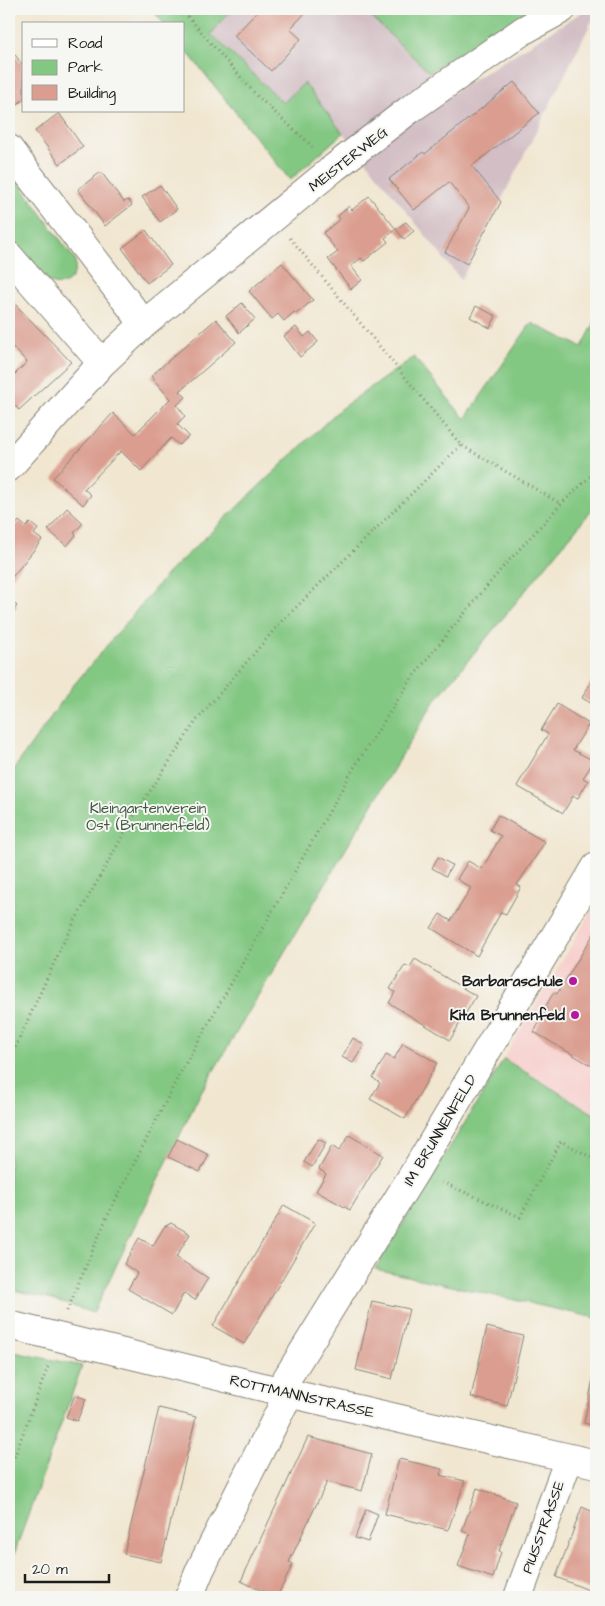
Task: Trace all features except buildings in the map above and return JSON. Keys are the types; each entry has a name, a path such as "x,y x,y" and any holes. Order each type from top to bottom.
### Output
{"street":[{"name":"MEISTERWEG","path":"9,467 102,363 144,324 215,265 274,219 334,167 409,110 524,30 562,9"},
{"path":"9,149 144,324"},
{"path":"9,256 102,363"},
{"name":"IM BRUNNENFELD","path":"189,1597 284,1392 596,867"},
{"name":"ROTTMANNSTRASSE","path":"9,1324 284,1392 596,1464"},
{"name":"PIUSSTRASSE","path":"518,1597 569,1458"}],"path":[{"path":"180,9 257,96 334,167"},
{"path":"274,219 461,444 561,504"},
{"path":"9,1061 66,937 135,814 196,722 281,622 461,444"},
{"path":"9,1471 67,1311 106,1219 179,1075 355,766 390,711 424,663 503,567 561,504 596,471"},
{"path":"416,1170 520,1217 561,1141 596,1160"}],"shaded area":[{"path":"231,9 363,9 429,72 444,98 587,9 596,9 596,13 461,280 305,84 283,103 211,33"},
{"name":"Barbaraschule","path":"596,904 596,1114 504,1058"}],"green space":[{"path":"152,9 231,9 211,34 283,103 304,83 343,133 290,180 185,49 185,22 162,22"},
{"path":"363,9 531,9 429,72"},
{"path":"9,169 75,260 74,272 69,281 60,284 48,282 9,239"},
{"name":"Kleingartenverein Ost (Brunnenfeld)","path":"596,320 596,505 433,703 201,1092 93,1313 52,1299 9,1289 9,776 72,687 168,573 340,409 414,357 465,419 531,323 582,347"},
{"path":"504,1059 596,1115 596,1318 375,1269"},
{"path":"9,1351 82,1366 9,1568"}],"place":[{"name":"Barbaraschule","path":"573,981"},
{"name":"Kita Brunnenfeld","path":"575,1015"}]}
